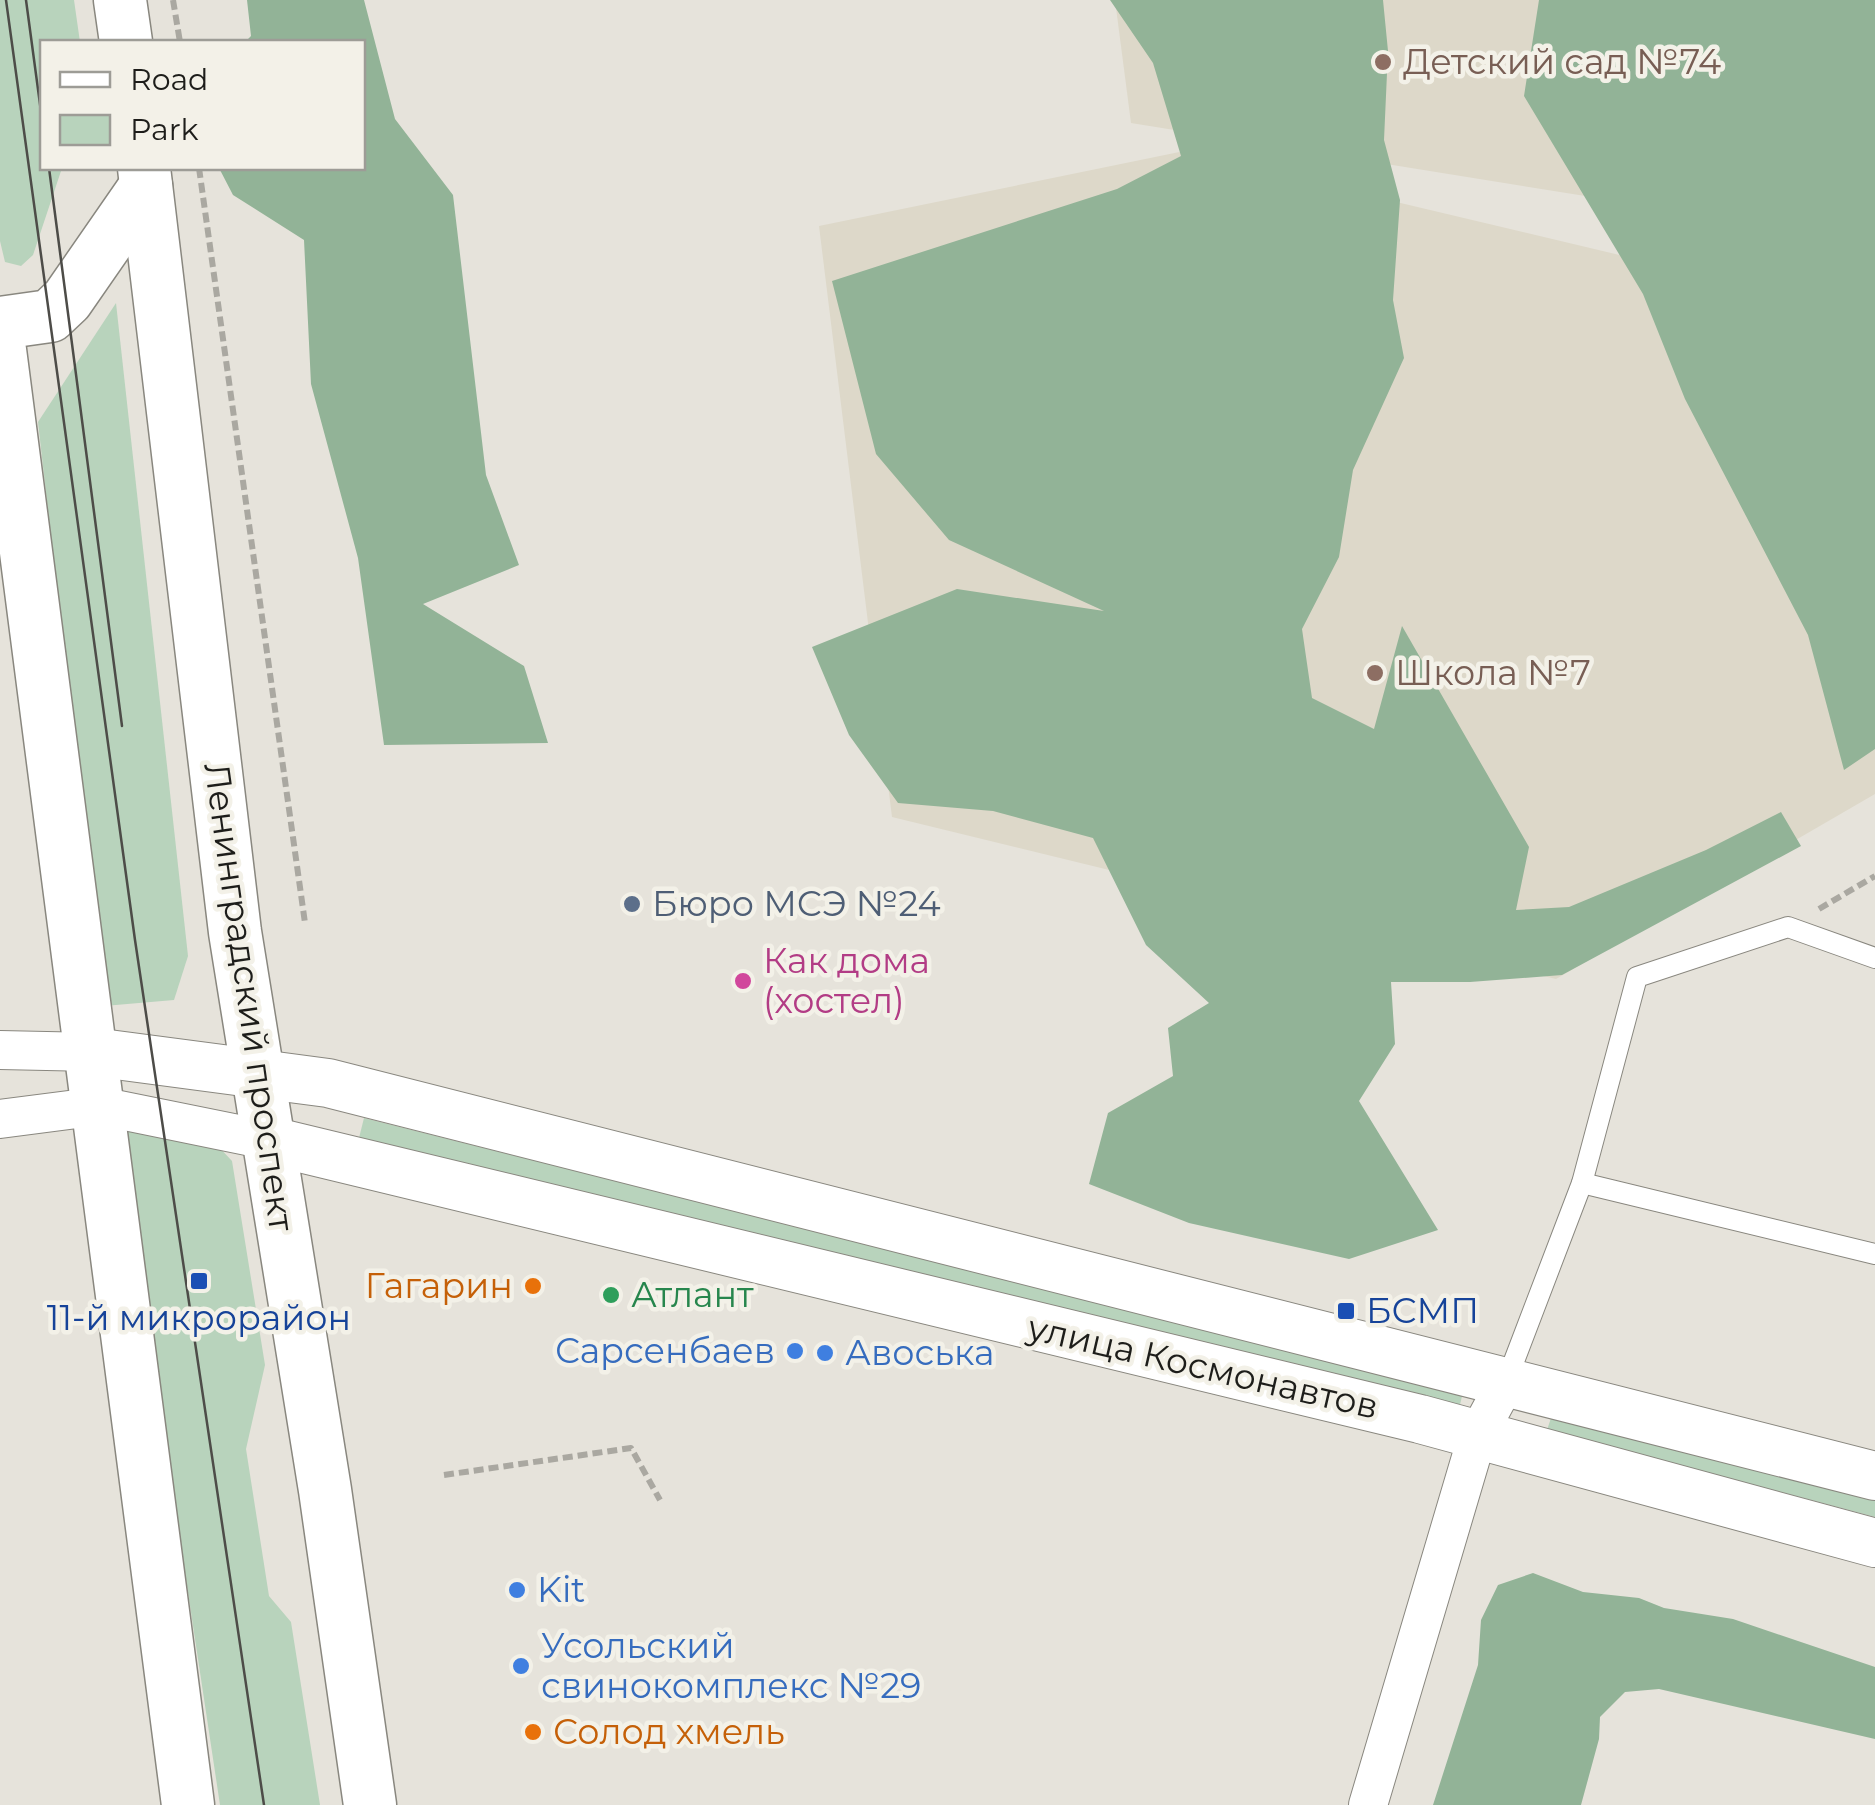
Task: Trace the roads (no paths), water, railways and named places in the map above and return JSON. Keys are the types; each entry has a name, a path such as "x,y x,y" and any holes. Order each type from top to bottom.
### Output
{"main road":[{"path":"120,0 126,40"},
{"name":"Ленинградский проспект","path":"0,323 50,316 67,300 145,176"},
{"name":"Ленинградский проспект","path":"145,176 255,1073 325,1490 370,1805"},
{"path":"0,350 94,1052 122,1318 188,1805"}],"street":[{"name":"улица Космонавтов","path":"0,1050 94,1052 328,1083 1066,1267 1505,1384 1875,1476"},
{"name":"улица Космонавтов","path":"0,1119 100,1106 267,1140 1478,1434 1875,1543"},
{"path":"1368,1805 1478,1434 1505,1384"}],"lane":[{"path":"1505,1384 1582,1184 1637,977 1788,928 1875,958"},
{"path":"1582,1184 1875,1254"}],"tram line":[{"path":"6,0 135,940 264,1805"},
{"path":"26,0 40,104"},
{"path":"49,170 122,726"}],"place":[{"name":"Детский сад №74","path":"1383,62"},
{"name":"Школа №7","path":"1375,673"},
{"name":"Бюро МСЭ №24","path":"632,904"},
{"name":"Как дома (хостел)","path":"743,981"},
{"name":"11-й микрорайон","path":"199,1281"},
{"name":"Гагарин","path":"533,1286"},
{"name":"Атлант","path":"611,1295"},
{"name":"БСМП","path":"1346,1311"},
{"name":"Сарсенбаев","path":"795,1351"},
{"name":"Авоська","path":"825,1353"},
{"name":"Kit","path":"517,1590"},
{"name":"Усольский свинокомплекс №29","path":"521,1666"},
{"name":"Солод хмель","path":"533,1732"}]}
